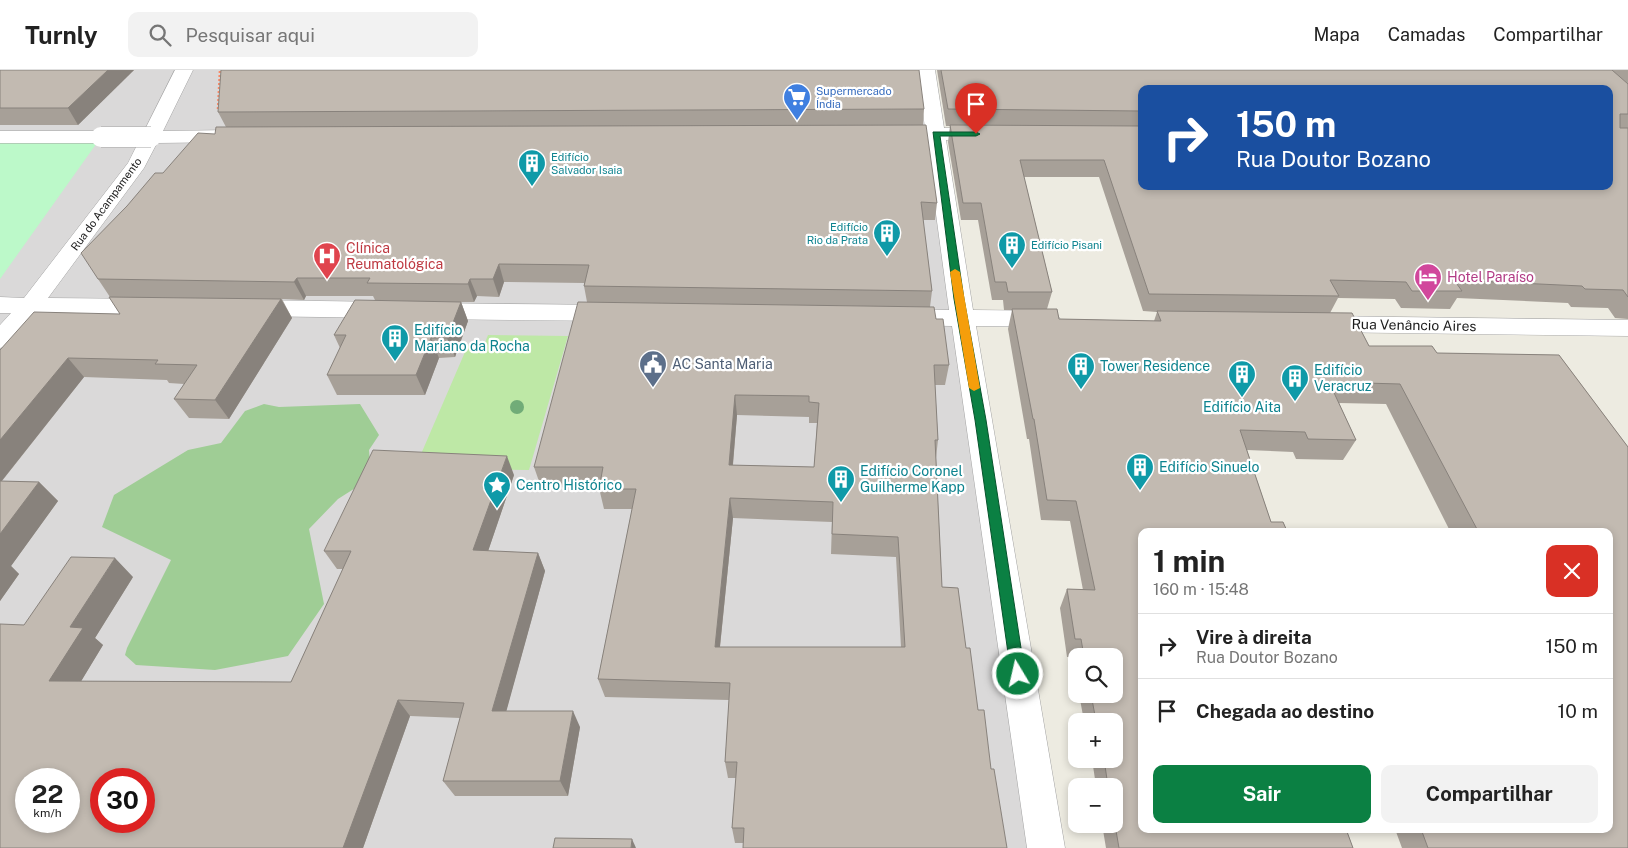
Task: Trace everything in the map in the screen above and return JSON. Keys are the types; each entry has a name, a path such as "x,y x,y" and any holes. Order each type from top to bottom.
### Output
{"street":[{"name":"Rua do Acampamento","path":"0,340 31,305 137,164 184,70"},
{"path":"926,70 962,318 980,420 1004,587 1046,848"},
{"path":"876,134 1006,134"},
{"path":"0,138 253,136"},
{"path":"0,305 170,307"},
{"path":"229,308 634,314"},
{"path":"877,317 1065,320"},
{"name":"Rua Venâncio Aires","path":"1302,323 1628,328"}],"path":[{"path":"205,136 217,123 220,70"}],"shaded area":[{"name":"Centro Histórico","path":"0,70 926,70 1046,848 0,848"}],"green space":[{"path":"104,133 0,279 0,134"},
{"path":"488,335 568,336 529,470 415,468 468,345 484,345"},
{"path":"264,404 279,407 360,404 379,435 369,450 371,478 338,499 309,529 324,604 288,656 215,670 136,665 125,655 127,648 171,560 102,527 114,495 188,450 221,443 245,411"}],"building":[{"path":"0,70 108,70 68,108 0,108"},
{"path":"221,70 919,70 924,109 218,112"},
{"path":"941,70 1612,70 1628,84 1628,114 1620,114 1620,128 1628,128 1628,297 1623,290 1585,289 1582,286 1454,280 1462,291 1412,291 1406,282 1330,280 1339,296 1149,294 1104,160 1020,160 1052,292 1008,292 1006,282 995,282 981,203 963,203 950,125 1138,126 1138,190 1613,190 1613,85 1138,85 1138,111 948,109"},
{"path":"926,125 937,203 921,202 932,291 584,286 589,265 499,264 493,279 470,279 468,284 367,283 370,278 297,278 294,282 98,279 81,253 127,206 155,173 163,173 198,133 215,134 216,127"},
{"path":"109,297 281,299 215,400 174,399 197,365 155,364 158,360 68,358 0,440 0,350 34,312 120,314"},
{"path":"355,300 461,302 447,338 431,338 416,375 327,375 346,335 334,335"},
{"path":"578,302 934,307 936,319 943,319 949,365 934,365 938,440 935,440 942,587 958,588 966,648 970,648 978,710 984,710 991,769 994,769 1007,848 743,848 744,828 732,828 737,762 725,762 730,683 598,679 636,489 599,489 603,467 534,467","holes":["735,395 809,396 809,402 819,403 814,467 729,465","730,498 833,502 832,534 898,537 905,647 715,647"]},
{"path":"1012,309 1057,309 1059,319 1161,321 1157,311 1352,313 1369,346 1432,346 1437,353 1559,355 1628,447 1628,848 1428,848 1422,833 1613,833 1613,528 1476,528 1400,384 1329,382 1356,440 1308,439 1305,432 1240,430 1271,522 1283,522 1286,528 1138,528 1138,833 1347,833 1353,848 1119,848 1116,833 1123,833 1123,778 1107,778 1105,768 1123,768 1123,713 1095,713 1093,703 1123,703 1123,648 1083,648 1081,639 1075,639 1067,589 1095,590 1076,501 1047,500 1034,419"},
{"path":"373,450 507,456 473,550 538,553 492,711 573,711 560,781 443,781 464,703 398,700 343,848 0,848 0,624 24,625 71,557 115,558 70,627 83,628 49,681 291,682 351,551 324,551"},
{"path":"0,481 39,482 0,534"},
{"path":"555,838 632,839 631,848 553,848"}],"slow traffic":[{"path":"955,272 974,388"}],"place":[{"name":"Supermercado Índia","path":"797,121"},
{"name":"Edifício Salvador Isaia","path":"532,187"},
{"name":"Edifício Rio da Prata","path":"887,257"},
{"name":"Edifício Pisani","path":"1012,269"},
{"name":"Clínica Reumatológica","path":"327,280"},
{"name":"Hotel Paraíso","path":"1428,301"},
{"name":"Edifício Mariano da Rocha","path":"395,362"},
{"name":"AC Santa Maria","path":"653,388"},
{"name":"Tower Residence","path":"1081,390"},
{"name":"Edifício Aita","path":"1242,398"},
{"name":"Edifício Veracruz","path":"1295,402"},
{"name":"Edifício Sinuelo","path":"1140,491"},
{"name":"Edifício Coronel Guilherme Kapp","path":"841,503"},
{"name":"Centro Histórico","path":"497,509"}],"route":[{"path":"976,134 935,134 1018,674"}]}
